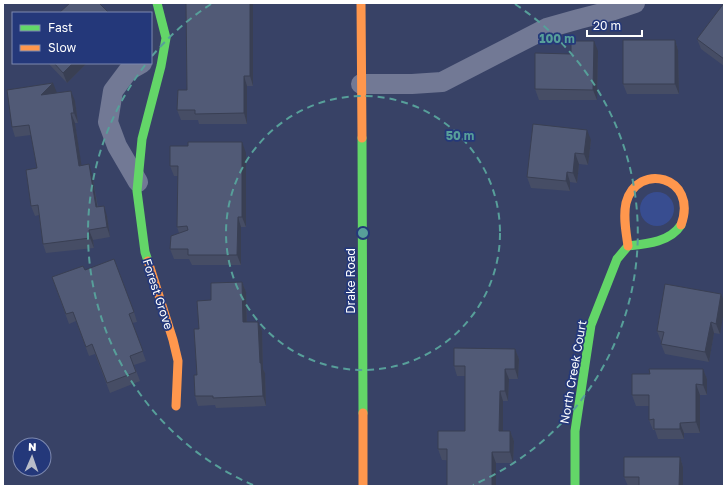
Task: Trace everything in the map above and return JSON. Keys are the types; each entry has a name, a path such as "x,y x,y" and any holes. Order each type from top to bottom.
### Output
{"street":[{"name":"Forest Grove","path":"157,3 166,38 161,66 142,139 137,191 144,252 173,340 178,361 176,406"},
{"name":"Drake Road","path":"361,3 363,486"},
{"path":"361,84 412,84 442,82 547,28 614,10 634,3"},
{"path":"152,57 166,38"},
{"name":"Forest Grove","path":"138,182 117,146 108,122 113,91 128,71 140,64"},
{"path":"653,179 667,180 675,185 684,202 685,214 682,224 677,232 664,239 649,244 628,246 624,218 628,196 636,185 646,180 653,179"},
{"name":"North Creek Court","path":"575,486 575,431 591,325 617,259 628,246"}],"shaded area":[{"path":"654,192 660,192 669,197 673,203 673,215 669,221 660,226 654,226 645,221 640,212 640,206 645,197"}],"building":[{"path":"70,3 99,3 108,12 60,12"},
{"path":"186,3 250,3 250,76 244,76 244,113 195,114 195,110 177,110 178,90 187,90"},
{"path":"724,3 724,59 697,39"},
{"path":"623,40 675,40 675,84 623,84"},
{"path":"571,41 594,41 593,90 535,89 535,53 571,54"},
{"path":"55,64 72,64 63,73"},
{"path":"53,83 41,95 71,91 74,113 71,113 79,166 89,164 96,207 104,206 107,227 89,230 90,238 43,244 38,205 31,206 26,170 37,168 29,125 12,127 7,90"},
{"path":"533,124 587,130 584,154 575,153 573,173 567,172 566,181 527,177"},
{"path":"188,142 242,142 242,217 238,217 237,255 188,255 188,249 170,249 171,236 188,230 187,226 177,227 178,166 170,166 170,146 188,146"},
{"path":"114,259 134,312 129,314 143,351 130,356 136,372 107,383 92,344 86,347 73,312 66,314 52,277 83,266 85,270"},
{"path":"242,282 243,322 258,322 263,396 213,398 213,396 195,396 194,375 197,375 194,329 199,329 197,301 211,300 211,283"},
{"path":"665,284 721,294 716,324 711,322 705,352 661,344 664,332 657,331"},
{"path":"454,348 515,349 515,369 505,369 505,391 500,391 499,431 510,431 510,452 492,452 492,486 447,486 447,449 438,449 438,431 465,431 465,366 454,366"},
{"path":"649,369 703,369 703,385 696,384 696,422 680,423 680,429 654,429 654,419 649,420 649,395 632,395 632,374 650,374"},
{"path":"624,457 680,457 679,486 639,486 639,477 624,477"}],"traffic: fast":[{"path":"148,261 145,252 137,191 142,139 161,66 166,38 157,3"},
{"path":"362,138 363,413"},
{"path":"575,486 575,431 591,325 617,259 628,246 650,243 664,239 676,231 681,225"}],"traffic: slow":[{"path":"361,3 362,138"},
{"path":"628,246 625,219 626,203 632,190 642,182 653,179 664,180 674,185 682,195 684,208 681,225"},
{"path":"148,261 173,340 178,361 176,406"},
{"path":"363,413 363,486"}]}
